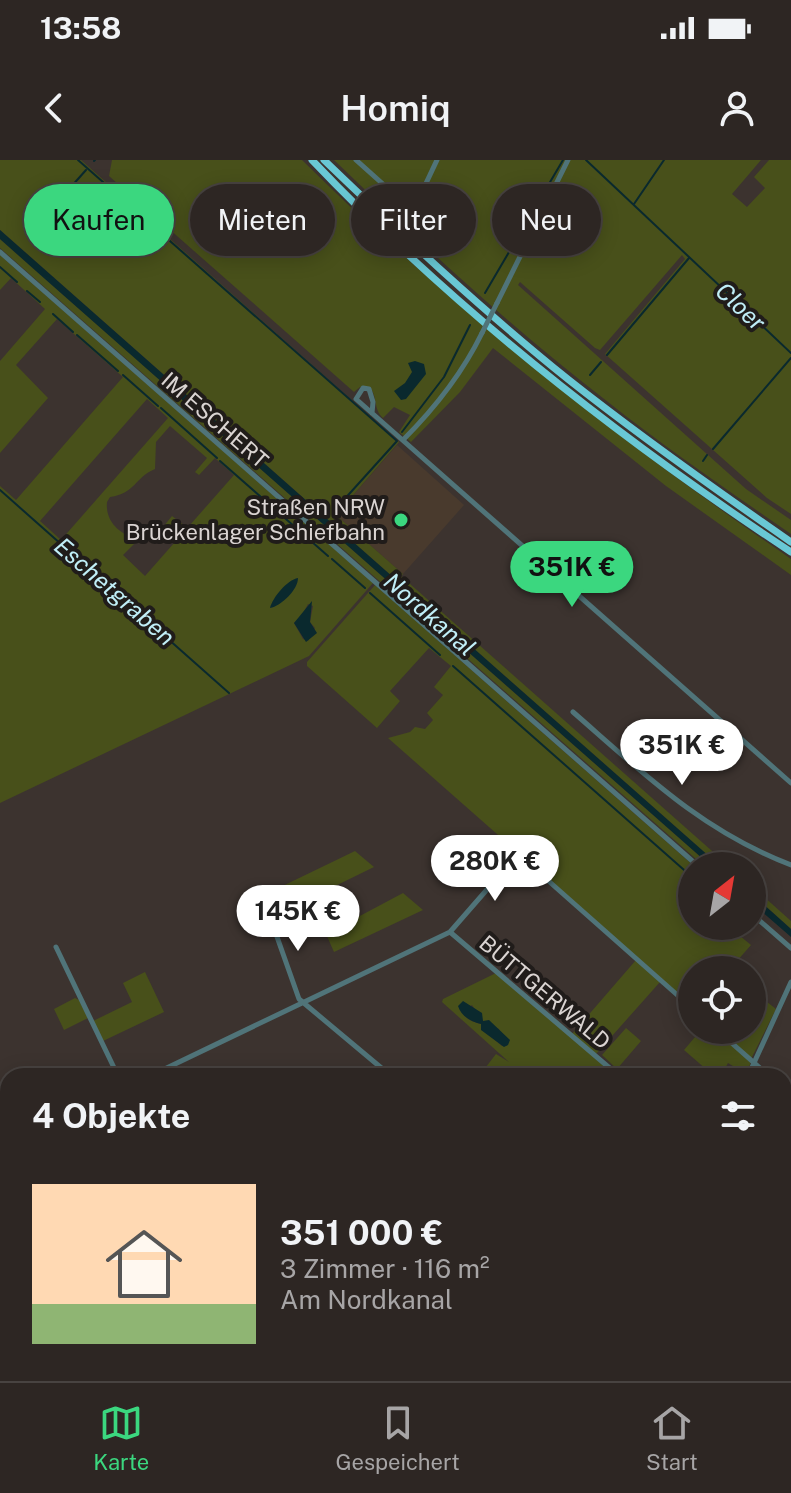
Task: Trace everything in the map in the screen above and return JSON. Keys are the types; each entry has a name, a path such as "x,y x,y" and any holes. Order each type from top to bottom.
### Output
{"highway":[{"path":"311,160 435,277 563,386 671,468 791,552"},
{"path":"324,160 453,281 558,371 652,443 791,542"}],"street":[{"path":"356,160 413,211 437,160"},
{"path":"403,440 453,382 482,333 568,160"},
{"name":"IM ESCHERT","path":"0,252 682,852"},
{"path":"372,413 372,394 369,389 363,388 356,399 791,783"},
{"path":"573,712 678,803 709,825 791,865"},
{"path":"167,1068 450,932 518,854 678,996"},
{"path":"270,917 299,999 381,1068"},
{"path":"766,926 791,948"},
{"name":"BÜTTGERWALD","path":"450,932 610,1068"},
{"path":"56,947 114,1068"},
{"path":"752,1068 791,982"},
{"path":"733,1044 760,1068"}],"shaded area":[{"path":"397,445 464,505 403,574 336,515"}],"green space":[{"path":"0,160 81,160 108,184 24,184 24,251 0,230"},
{"path":"112,160 302,160 327,184 190,184 190,247 174,233 174,184 118,184 109,176"},
{"path":"334,160 761,160 732,194 747,207 765,188 754,177 769,160 791,160 791,514 767,498 605,354 685,259 682,255 600,350 520,282 518,285 746,489 791,520 791,534 675,453 572,374 436,256 476,256 476,184 359,184"},
{"path":"335,192 351,207 351,256 405,256 477,320 600,419 791,559 791,575 666,486 493,348 460,392 411,442 399,432 410,415 394,407 383,418 370,388 360,387 354,392 200,256 335,256"},
{"path":"0,239 695,852 688,852 0,248"},
{"path":"174,242 399,442 336,515 713,852 704,852 29,256 174,256"},
{"path":"0,255 373,583 309,656 0,803 0,486 16,500 123,377 57,319 16,365 48,398 0,453 0,361 45,309 11,278 0,290","holes":["147,399 168,418 61,540 40,521","170,426 207,458 195,472 199,475 215,458 234,475 145,576 123,555 138,540 115,526 108,516 107,502 110,497 130,489 155,469 156,442","308,604 313,606 310,622 315,628 308,641 303,639 294,623"]},
{"path":"172,516 185,526 171,542 159,532"},
{"path":"375,585 678,852 678,940 745,940 751,945 741,956 678,956 678,994 388,738 410,732 415,727 425,729 433,720 427,713 443,695 434,687 451,666 429,648 390,691 400,701 377,728 307,666 307,662"},
{"path":"355,851 374,867 272,917 264,895"},
{"path":"403,893 423,910 334,952 326,934"},
{"path":"766,899 791,921 791,929 766,907"},
{"path":"636,960 660,982 596,1054 572,1034"},
{"path":"145,972 164,1012 103,1041 93,1021 132,1002 123,983"},
{"path":"496,973 608,1068 485,1068 496,1054 509,1062 442,1002","holes":["472,1005 483,1021 499,1029 507,1046 502,1046 481,1028 481,1024 470,1020 462,1012"]},
{"path":"75,998 88,1018 64,1030 54,1009"},
{"path":"766,1001 776,1009 766,1029"},
{"path":"626,1028 641,1041 618,1068 602,1055"},
{"path":"689,1044 731,1044 751,1062 748,1068 736,1068 728,1063 725,1068 705,1068 684,1050"},
{"path":"734,1044 758,1044 751,1059"}],"water":[{"name":"Nordkanal","path":"0,230 24,251 24,256 29,256 704,852 695,852 0,239"},
{"path":"415,361 424,364 426,374 406,399 401,400 394,391 405,383 412,372 408,363"},
{"path":"298,578 288,597 270,608 281,590"},
{"path":"312,601 310,622 317,633 306,642 294,623"},
{"path":"766,907 791,929 791,937 766,915"},
{"path":"463,1001 482,1013 483,1021 489,1020 510,1040 508,1045 504,1047 481,1030 481,1024 464,1016 458,1006"}],"waterway":[{"path":"78,160 397,441 341,503"},
{"path":"485,293 563,160"},
{"name":"Cloer","path":"586,160 791,353"},
{"path":"634,204 664,160"},
{"path":"74,184 86,170"},
{"path":"607,355 689,258"},
{"path":"0,267 17,282"},
{"path":"27,291 40,302"},
{"path":"53,314 73,332"},
{"path":"402,432 444,377 470,325"},
{"path":"77,335 118,371"},
{"path":"713,449 791,358"},
{"path":"590,375 601,362"},
{"path":"123,375 158,406"},
{"path":"161,408 217,458"},
{"path":"703,461 707,455"},
{"path":"220,461 328,556"},
{"name":"Eschetgraben","path":"0,490 229,693"},
{"path":"332,559 365,588"},
{"name":"Nordkanal","path":"370,593 440,655"},
{"name":"Nordkanal","path":"453,666 678,865"}],"place":[{"name":"Straßen NRW Brückenlager Schiefbahn","path":"401,520"}]}
